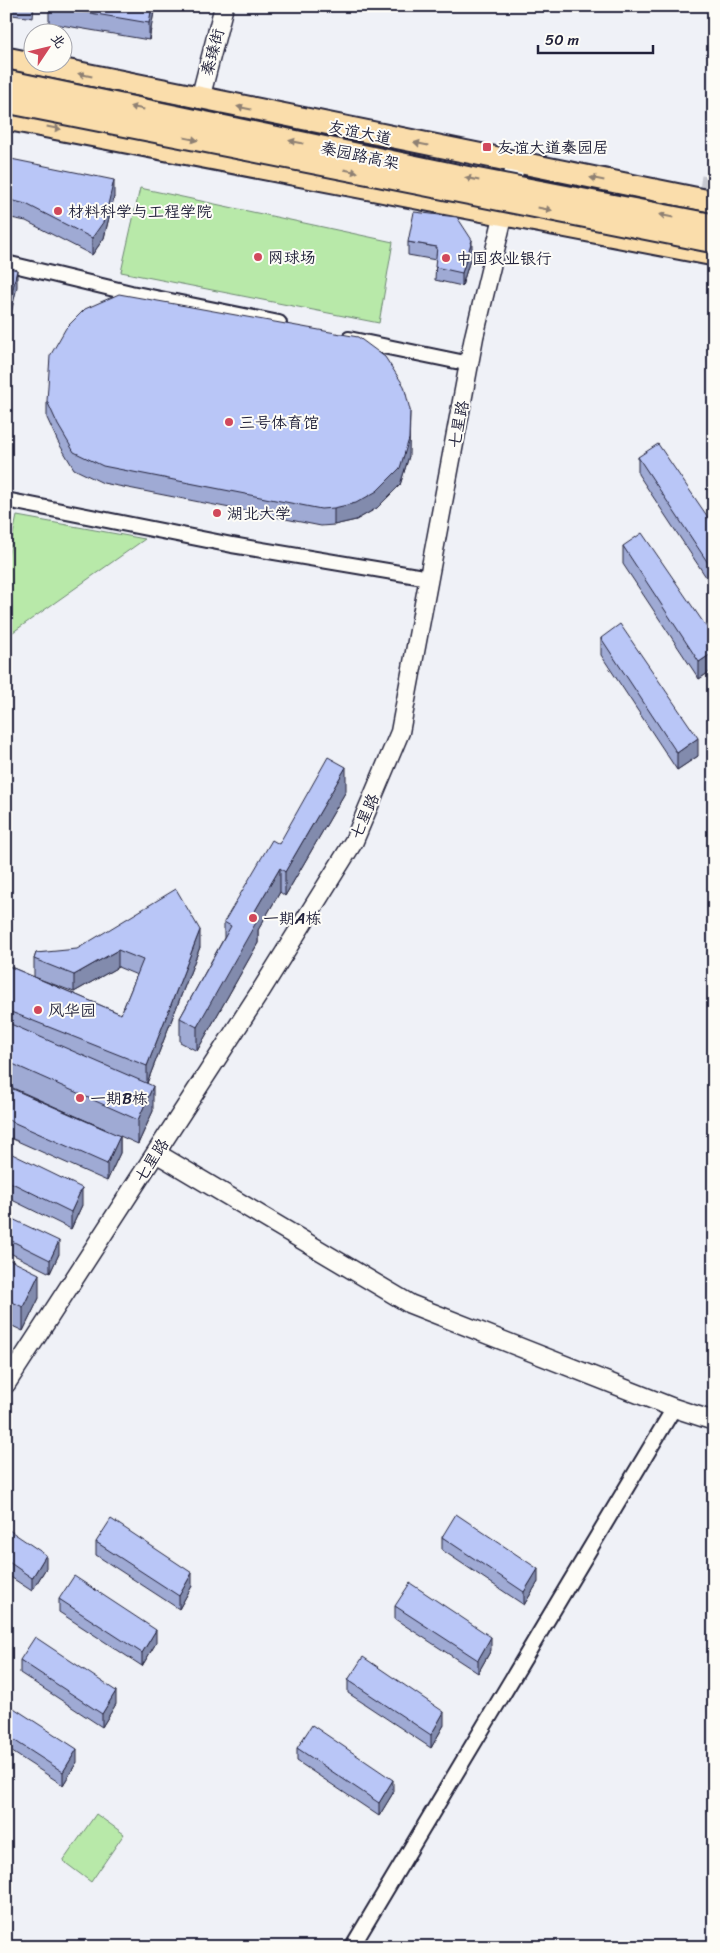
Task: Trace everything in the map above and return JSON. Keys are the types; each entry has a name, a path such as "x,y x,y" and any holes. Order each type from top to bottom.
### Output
{"main road":[{"name":"友谊大道","path":"6,58 516,164 714,202"},
{"name":"秦园路高架","path":"6,81 475,179 714,225"},
{"name":"秦园路高架","path":"6,102 714,242"},
{"path":"6,119 714,255"},
{"path":"624,184 678,183 700,186"}],"street":[{"name":"秦臻街","path":"200,99 224,6"},
{"name":"七星路","path":"6,1384 260,992 354,841 400,732 470,364 516,164"},
{"path":"6,263 131,293 289,325"},
{"path":"336,336 470,364"},
{"path":"6,500 232,545 429,578"},
{"path":"156,1153 410,1304 674,1408 714,1421"},
{"path":"352,1947 674,1408"}],"green space":[{"name":"网球场","path":"140,188 393,242 379,323 121,272"},
{"path":"17,516 145,539 6,637 6,566"},
{"path":"96,1814 124,1834 91,1882 63,1861"}],"building":[{"path":"49,6 152,6 149,23"},
{"name":"材料科学与工程学院","path":"6,158 114,180 104,221 92,238 26,204 6,199"},
{"name":"中国农业银行","path":"414,212 457,217 472,240 462,273 435,267 437,247 408,242"},
{"path":"6,267 17,270 6,318"},
{"name":"三号体育馆","path":"119,294 358,337 385,357 404,386 410,410 409,439 400,468 377,491 356,503 321,509 103,466 74,452 58,425 47,401 50,356 66,328 85,309"},
{"path":"658,444 714,526 714,572 638,457"},
{"path":"642,533 714,638 714,652 699,662 623,546"},
{"path":"620,624 698,738 677,753 601,638"},
{"path":"328,757 346,767 285,872 280,868 252,916 258,919 197,1027 180,1018 231,926 224,922 272,840 279,844"},
{"name":"风华园","path":"176,889 200,930 147,1066 6,1010 6,965 121,1014 143,960 118,950 74,975 34,959 36,953 77,949"},
{"path":"6,1022 153,1086 138,1120 6,1061"},
{"path":"6,1086 120,1136 107,1164 6,1119"},
{"path":"6,1151 82,1188 71,1212 6,1180"},
{"path":"6,1216 59,1241 50,1260 6,1238"},
{"path":"6,1258 39,1274 23,1307 6,1299"},
{"path":"456,1514 538,1569 524,1592 442,1537"},
{"path":"111,1519 192,1573 179,1596 96,1542"},
{"path":"6,1528 46,1555 32,1578 6,1560"},
{"path":"74,1576 156,1630 142,1653 59,1599"},
{"path":"410,1583 491,1637 478,1660 395,1606"},
{"path":"35,1637 116,1691 102,1714 20,1660"},
{"path":"363,1657 444,1712 431,1735 348,1680"},
{"path":"6,1703 77,1749 63,1772 6,1735"},
{"path":"312,1725 393,1780 379,1803 297,1748"}],"tunnel":[{"path":"700,186 714,188"}],"place":[{"name":"友谊大道秦园居","path":"487,147"},
{"name":"材料科学与工程学院","path":"58,211"},
{"name":"网球场","path":"258,257"},
{"name":"中国农业银行","path":"446,258"},
{"name":"三号体育馆","path":"229,422"},
{"name":"湖北大学","path":"217,513"},
{"name":"一期A栋","path":"253,918"},
{"name":"风华园","path":"38,1010"},
{"name":"一期B栋","path":"80,1098"}]}
